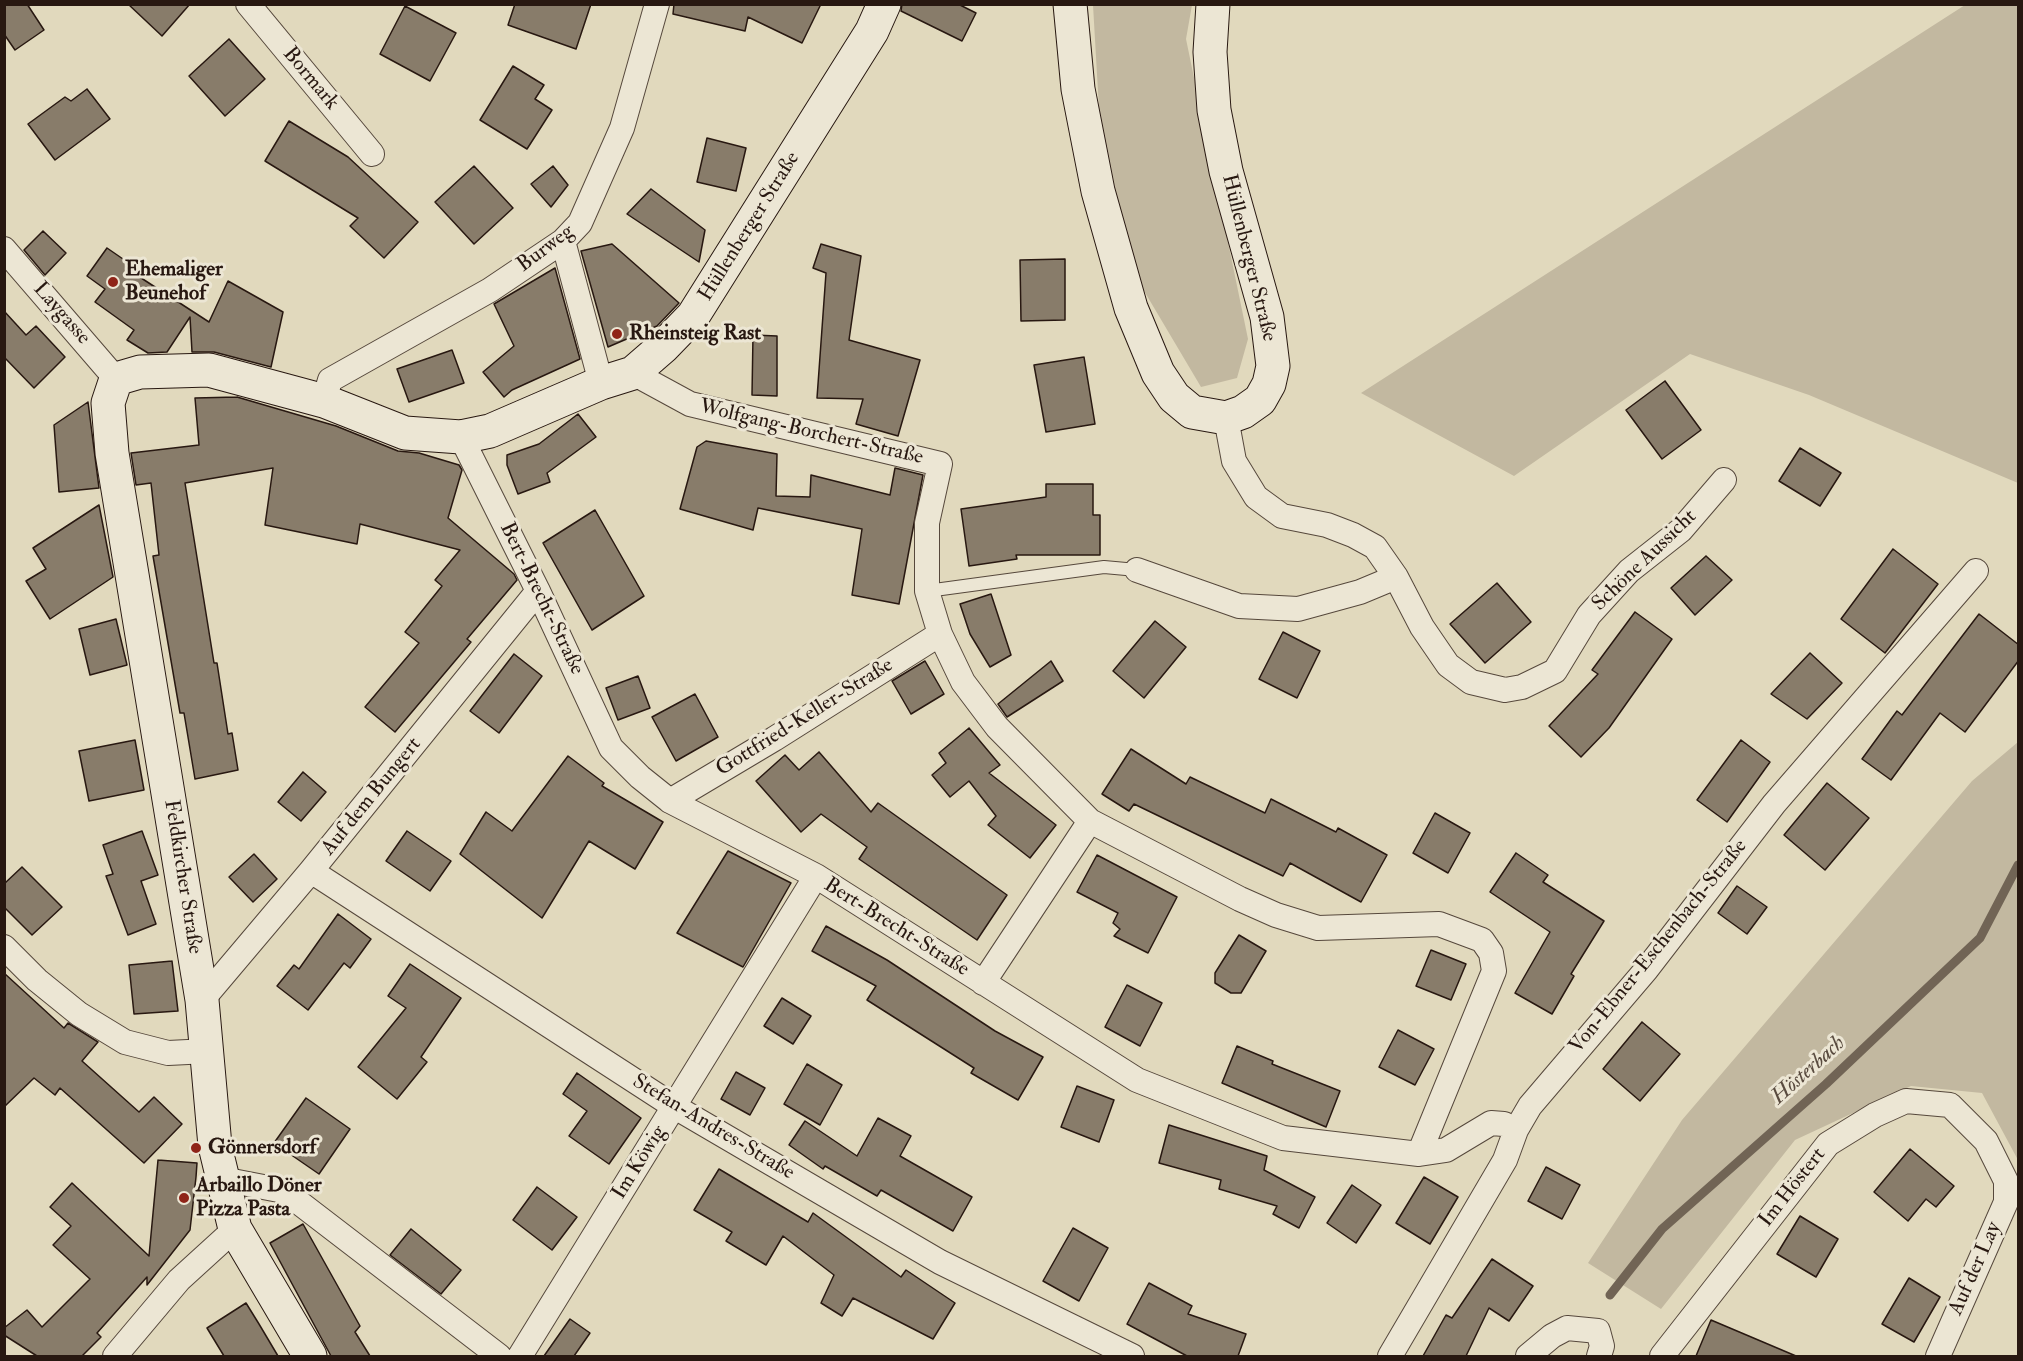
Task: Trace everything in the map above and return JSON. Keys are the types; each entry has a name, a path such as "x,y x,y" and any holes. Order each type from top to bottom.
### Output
{"street":[{"name":"Bormark","path":"248,4 372,153"},
{"name":"Burweg","path":"324,401 330,380 490,290 563,241 580,223 622,128 657,4"},
{"name":"Hüllenberger Straße","path":"116,379 140,372 209,370 324,401 405,433 461,437 490,431 601,382 633,372 663,347 693,316 872,32 884,4"},
{"path":"1070,4 1078,89 1098,191 1131,308 1158,373 1174,397 1192,412 1226,418"},
{"name":"Hüllenberger Straße","path":"1213,4 1210,52 1215,110 1226,171 1267,317 1274,366 1269,384 1260,400 1243,412 1226,418"},
{"path":"563,241 601,382"},
{"name":"Laygasse","path":"4,249 116,379"},
{"name":"Wolfgang-Borchert-Straße","path":"633,372 690,404 940,464 927,523 927,591 940,634 963,682 997,727 1090,821 1240,899 1318,928 1439,924 1482,940 1491,953 1494,971 1419,1154"},
{"name":"Feldkircher Straße","path":"116,379 108,403 112,453 202,1000 215,1146 235,1229 310,1356"},
{"name":"Schöne Aussicht","path":"1226,418 1234,462 1256,497 1282,516 1326,525 1353,534 1374,548 1396,576 1422,627 1448,665 1472,682 1505,690 1522,687 1555,671 1589,615 1629,571 1681,530 1724,480"},
{"name":"Bert-Brecht-Straße","path":"461,437 538,591 611,748 640,777 670,801 816,876 1137,1080 1283,1138 1419,1154 1446,1150 1491,1123 1504,1124 1515,1130"},
{"path":"1137,570 1239,606 1298,609 1360,592 1396,576"},
{"name":"Von-Ebner-Eschenbach-Straße","path":"1390,1356 1505,1161 1515,1130 1530,1107 1646,970 1774,804 1976,571"},
{"name":"Auf dem Bungert","path":"202,1000 311,872 538,591"},
{"name":"Gottfried-Keller-Straße","path":"670,801 774,739 940,634"},
{"path":"983,983 1090,821"},
{"name":"Stefan-Andres-Straße","path":"311,872 675,1107 940,1262 1132,1356"},
{"name":"Im Köwig","path":"520,1356 816,876"},
{"path":"4,947 37,980 79,1014 125,1042 168,1053 208,1051"},
{"name":"Im Höstert","path":"1662,1356 1828,1144 1875,1115 1906,1101 1950,1105 1986,1141 2006,1181"},
{"path":"222,1179 284,1191 499,1356"},
{"name":"Auf der Lay","path":"1938,1356 2006,1202 2006,1181"},
{"path":"115,1356 179,1280 235,1229"},
{"path":"1528,1356 1552,1336 1567,1328 1598,1331 1602,1346 1599,1356"}],"lane":[{"path":"927,591 1104,567 1137,570"}],"shaded area":[{"path":"1093,5 1192,5 1186,39 1248,339 1237,378 1201,387 1137,279 1100,126"},
{"path":"1965,5 2018,5 2018,483 1809,395 1690,354 1514,476 1361,393"},
{"path":"2018,742 2018,1160 1982,1093 1911,1086 1795,1140 1661,1309 1588,1263 1682,1120 1972,781"}],"building":[{"path":"4,4 27,4 44,30 15,50 4,34"},
{"path":"128,4 190,4 162,36"},
{"path":"515,4 591,4 576,49 508,25"},
{"path":"674,4 821,4 802,43 748,17 745,31 673,14"},
{"path":"902,4 958,4 976,13 962,41 901,11"},
{"path":"405,6 456,33 430,81 380,54"},
{"path":"229,39 265,79 225,116 189,76"},
{"path":"513,66 544,85 535,99 552,110 527,149 480,120"},
{"path":"87,89 110,119 55,160 28,124 65,97 71,101"},
{"path":"289,121 348,157 418,222 384,258 350,226 358,218 265,161"},
{"path":"707,138 746,148 736,191 697,182"},
{"path":"474,166 513,208 474,244 435,202"},
{"path":"553,166 568,185 551,207 531,184"},
{"path":"651,189 705,230 699,262 627,214"},
{"path":"43,231 66,253 45,275 24,250"},
{"path":"612,244 679,303 657,326 608,347 581,251"},
{"path":"821,244 861,256 849,340 920,360 898,436 856,424 863,399 817,398 826,273 813,268"},
{"path":"107,248 139,270 135,274 209,322 228,281 283,312 271,367 214,352 192,352 190,317 167,352 148,353 127,340 134,330 95,302 105,289 87,276"},
{"path":"1065,259 1065,320 1021,321 1020,260"},
{"path":"555,268 580,359 512,390 504,397 483,372 514,346 494,304"},
{"path":"4,311 26,335 36,326 65,357 34,388 4,357"},
{"path":"753,335 777,336 777,396 752,395"},
{"path":"452,350 464,383 409,402 397,369"},
{"path":"1084,357 1095,424 1046,432 1034,365"},
{"path":"1665,381 1701,430 1662,459 1626,410"},
{"path":"237,397 336,426 398,451 419,453 459,465 462,470 448,518 514,574 517,580 467,639 471,642 395,732 365,707 419,643 405,632 442,586 435,580 460,550 360,524 357,544 265,525 273,468 185,483 214,663 217,663 228,734 232,733 238,770 195,779 184,713 180,713 153,556 159,555 151,483 136,485 131,453 199,445 195,398"},
{"path":"88,402 99,488 59,492 54,425"},
{"path":"578,414 596,437 547,473 550,482 518,494 507,465 507,455 539,444"},
{"path":"706,441 777,454 776,496 810,497 811,475 890,495 895,468 923,475 899,604 852,595 862,529 758,508 753,530 680,509 697,447"},
{"path":"1800,448 1841,473 1820,506 1779,481"},
{"path":"1046,484 1093,484 1093,515 1100,515 1100,555 1016,555 1017,559 969,566 961,509 1046,497"},
{"path":"99,505 113,577 50,619 26,581 46,569 33,548"},
{"path":"595,510 644,596 592,630 543,543"},
{"path":"1893,549 1938,584 1885,653 1841,619"},
{"path":"1706,556 1732,580 1695,615 1671,588"},
{"path":"1497,583 1531,622 1485,663 1450,624"},
{"path":"991,594 1011,655 990,667 970,634 960,604"},
{"path":"1635,612 1672,639 1609,728 1581,757 1549,726 1598,674 1592,670"},
{"path":"1979,614 2019,645 2019,660 1965,732 1940,713 1891,780 1862,759 1897,711 1902,715"},
{"path":"116,619 127,665 90,675 79,629"},
{"path":"1155,621 1186,647 1144,698 1113,671"},
{"path":"1283,632 1320,651 1297,698 1259,679"},
{"path":"1810,653 1842,683 1807,719 1771,694"},
{"path":"514,654 542,676 499,733 470,711"},
{"path":"925,661 944,694 911,714 892,681"},
{"path":"1051,661 1063,681 1007,717 998,704"},
{"path":"638,676 650,708 618,720 606,688"},
{"path":"695,694 718,737 676,761 652,717"},
{"path":"969,728 1000,765 989,773 1056,825 1030,858 988,825 996,816 969,781 950,797 932,775 946,763 939,753"},
{"path":"135,740 144,790 89,801 79,751"},
{"path":"1741,740 1770,762 1727,822 1697,800"},
{"path":"1131,749 1186,784 1190,777 1265,813 1271,799 1336,832 1338,828 1387,855 1361,902 1290,863 1283,876 1134,804 1129,811 1102,794"},
{"path":"819,752 871,812 878,803 1007,895 977,940 859,859 867,847 821,814 801,832 756,781 785,755 799,770"},
{"path":"568,756 604,783 602,786 663,822 635,869 589,841 542,918 460,854 486,812 512,831"},
{"path":"303,772 326,792 301,821 278,802"},
{"path":"1827,783 1869,818 1825,870 1784,835"},
{"path":"1435,813 1470,833 1448,873 1413,853"},
{"path":"142,831 158,875 141,881 156,924 128,935 106,876 113,874 103,845"},
{"path":"407,831 451,861 430,891 386,861"},
{"path":"728,851 791,883 743,967 677,933"},
{"path":"1516,853 1548,875 1543,882 1604,921 1571,974 1574,976 1552,1014 1515,993 1550,932 1490,892"},
{"path":"254,854 277,879 253,902 229,877"},
{"path":"1097,855 1177,897 1148,953 1114,936 1120,929 1113,923 1118,913 1077,892"},
{"path":"22,867 62,907 32,935 4,907 4,884"},
{"path":"1737,886 1767,907 1747,934 1718,913"},
{"path":"338,914 371,939 350,968 344,963 308,1010 277,986 294,965 299,969"},
{"path":"826,926 887,960 995,1031 1043,1057 1018,1100 971,1073 974,1068 867,1000 876,986 812,951"},
{"path":"1239,935 1266,951 1241,993 1231,993 1215,983 1215,973"},
{"path":"1431,950 1466,964 1451,1000 1416,986"},
{"path":"172,961 178,1011 134,1014 129,965"},
{"path":"410,964 461,998 421,1057 427,1062 397,1099 358,1067 406,1008 388,996"},
{"path":"4,973 64,1028 68,1023 98,1042 82,1061 139,1112 154,1097 182,1124 144,1163 60,1088 55,1095 34,1078 4,1107"},
{"path":"1127,985 1162,1003 1140,1046 1105,1027"},
{"path":"782,998 811,1016 793,1044 764,1026"},
{"path":"1642,1022 1680,1054 1640,1101 1603,1069"},
{"path":"1398,1030 1434,1049 1415,1085 1379,1067"},
{"path":"1237,1046 1273,1061 1272,1064 1340,1091 1326,1127 1222,1083"},
{"path":"807,1064 842,1085 820,1125 784,1104"},
{"path":"736,1072 765,1088 750,1115 721,1099"},
{"path":"577,1073 641,1118 609,1164 569,1136 587,1111 563,1094"},
{"path":"1077,1086 1114,1100 1099,1142 1061,1127"},
{"path":"306,1098 350,1129 319,1174 274,1143"},
{"path":"878,1118 911,1136 900,1156 972,1197 953,1231 881,1190 877,1196 825,1166 823,1169 789,1145 805,1121 857,1156"},
{"path":"1169,1125 1267,1156 1264,1170 1315,1197 1299,1228 1273,1214 1277,1206 1219,1189 1221,1180 1159,1163"},
{"path":"1910,1149 1954,1186 1936,1207 1926,1199 1908,1221 1874,1192"},
{"path":"158,1160 197,1163 196,1177 190,1230 147,1285 147,1277 97,1333 101,1337 82,1356 37,1356 4,1335 4,1328 27,1310 42,1327 90,1279 53,1245 71,1226 50,1207 72,1183 149,1256"},
{"path":"1546,1167 1580,1185 1562,1219 1528,1201"},
{"path":"719,1169 808,1222 813,1213 901,1277 906,1270 955,1303 933,1339 853,1298 842,1316 821,1303 834,1275 783,1236 766,1265 726,1241 732,1232 694,1210"},
{"path":"1424,1177 1458,1197 1430,1244 1396,1223"},
{"path":"1352,1185 1381,1205 1356,1243 1327,1223"},
{"path":"537,1187 577,1217 552,1250 513,1220"},
{"path":"1800,1216 1838,1239 1816,1277 1777,1254"},
{"path":"303,1224 360,1326 355,1332 370,1356 331,1356 270,1243"},
{"path":"1073,1228 1108,1248 1079,1301 1043,1281"},
{"path":"411,1229 461,1270 441,1294 390,1255"},
{"path":"1492,1259 1533,1286 1509,1321 1489,1308 1466,1356 1423,1356 1446,1315 1452,1318"},
{"path":"1909,1278 1940,1297 1914,1342 1882,1324"},
{"path":"1149,1283 1192,1306 1188,1314 1246,1334 1238,1356 1187,1356 1127,1324"},
{"path":"246,1303 278,1356 224,1356 207,1328"},
{"path":"570,1319 590,1333 574,1356 544,1356"},
{"path":"1711,1320 1796,1356 1696,1356"}],"waterway":[{"name":"Hösterbach","path":"1610,1295 1662,1229 1826,1084 1980,938 2018,865"}],"place":[{"name":"Ehemaliger Beunehof","path":"113,282"},
{"name":"Rheinsteig Rast","path":"617,334"},
{"name":"Gönnersdorf","path":"196,1148"},
{"name":"Arbaillo Döner Pizza Pasta","path":"184,1198"}]}
